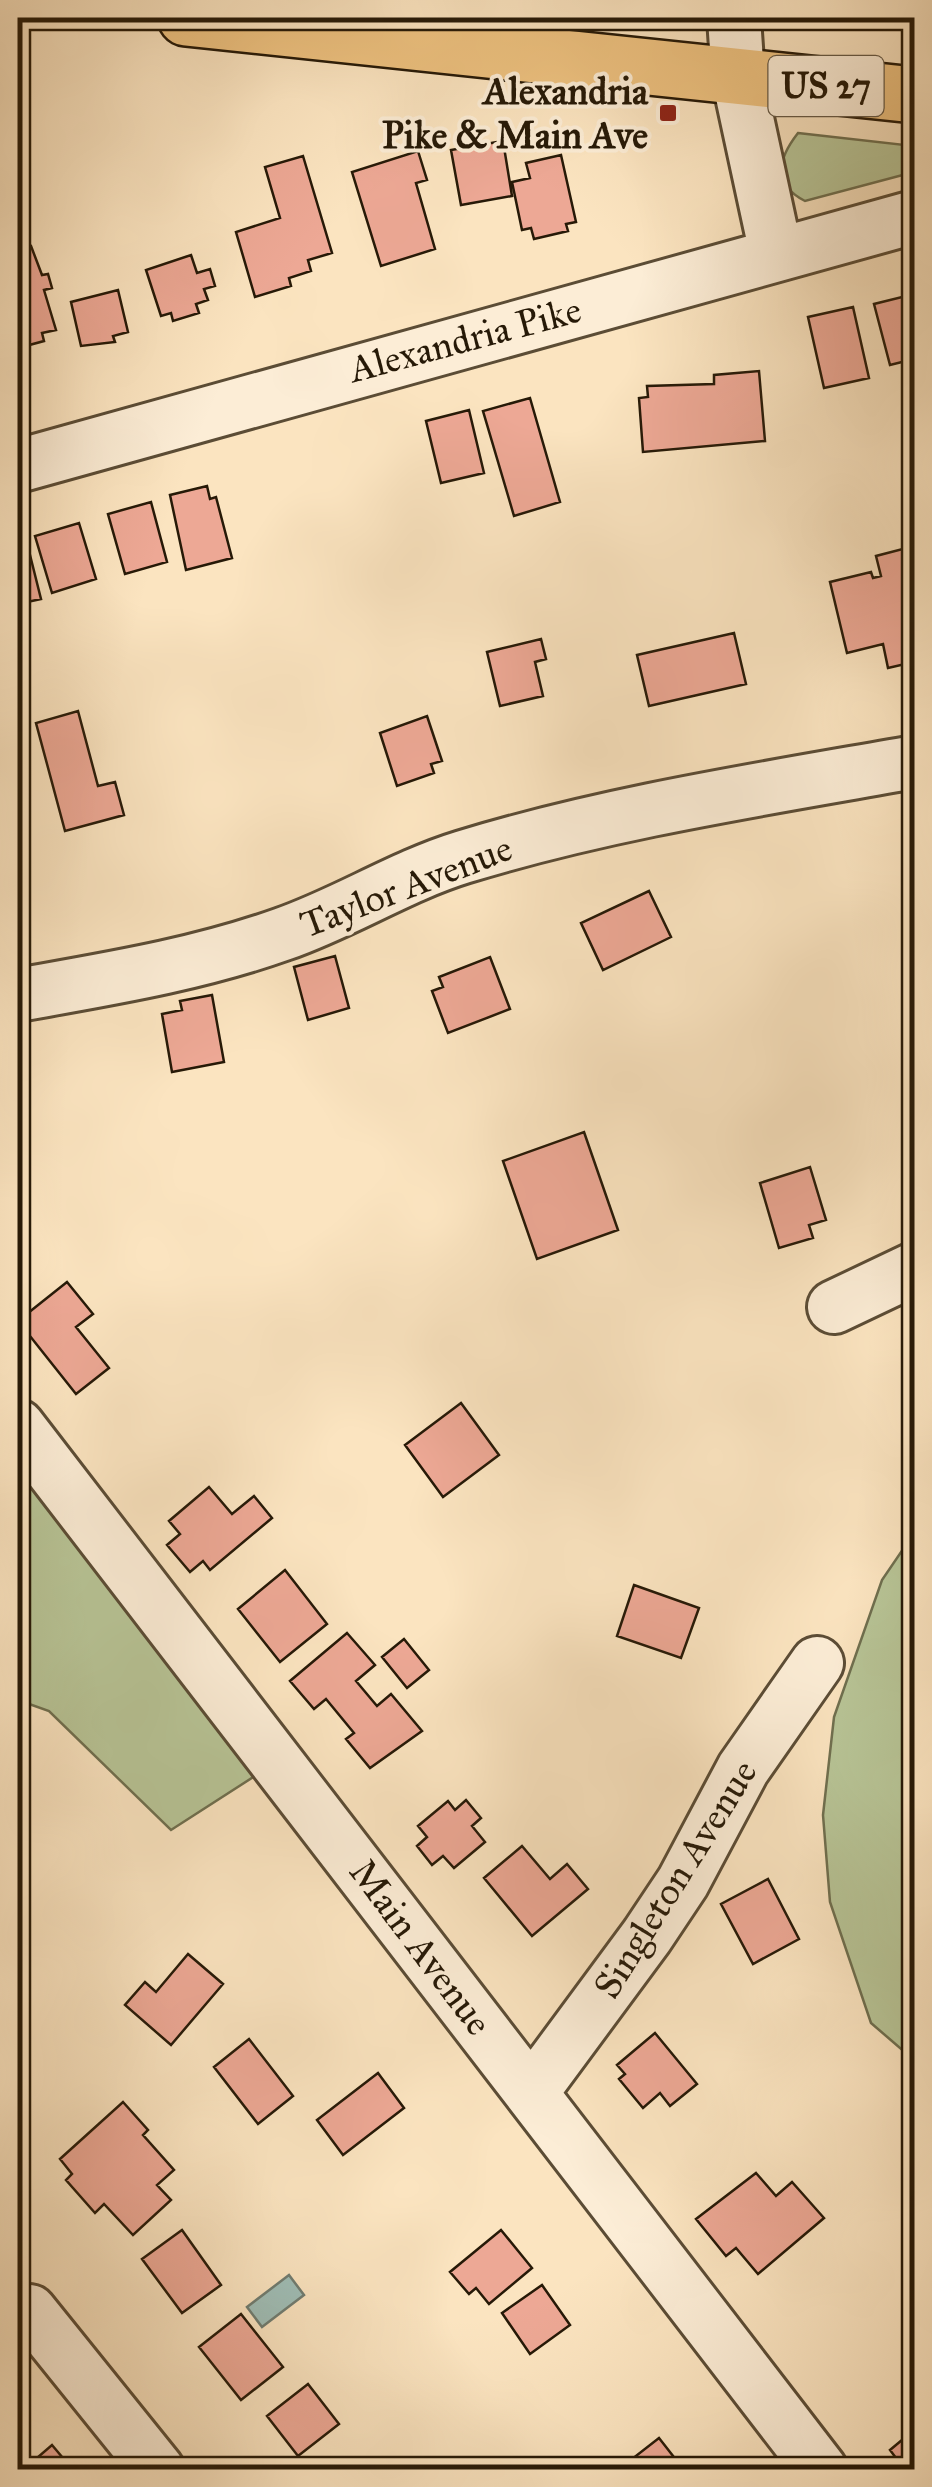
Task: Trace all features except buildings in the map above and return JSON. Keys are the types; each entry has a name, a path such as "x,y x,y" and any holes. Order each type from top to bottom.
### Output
{"main road":[{"name":"US 27","path":"186,18 914,96"}],"street":[{"path":"734,18 738,77 776,253"},
{"name":"Alexandria Pike","path":"18,466 914,217"},
{"name":"Taylor Avenue","path":"18,996 177,966 284,934 459,858 530,839 686,802 914,762"},
{"path":"834,1307 914,1269"},
{"name":"Main Avenue","path":"18,1426 382,1894 821,2470"},
{"name":"Singleton Avenue","path":"531,2093 656,1922 743,1770 816,1663"},
{"path":"30,2311 158,2470"}],"green space":[{"path":"798,133 914,146 914,172 805,201 787,187 781,171"},
{"path":"18,1464 258,1774 171,1830 49,1711 18,1700"},
{"path":"914,1533 914,1829 909,1854 914,1879 914,2060 871,2023 830,1902 823,1815 834,1717 882,1580"}],"water":[{"path":"289,2275 304,2295 262,2327 247,2307"}],"place":[{"name":"Alexandria Pike & Main Ave","path":"668,113"}]}
